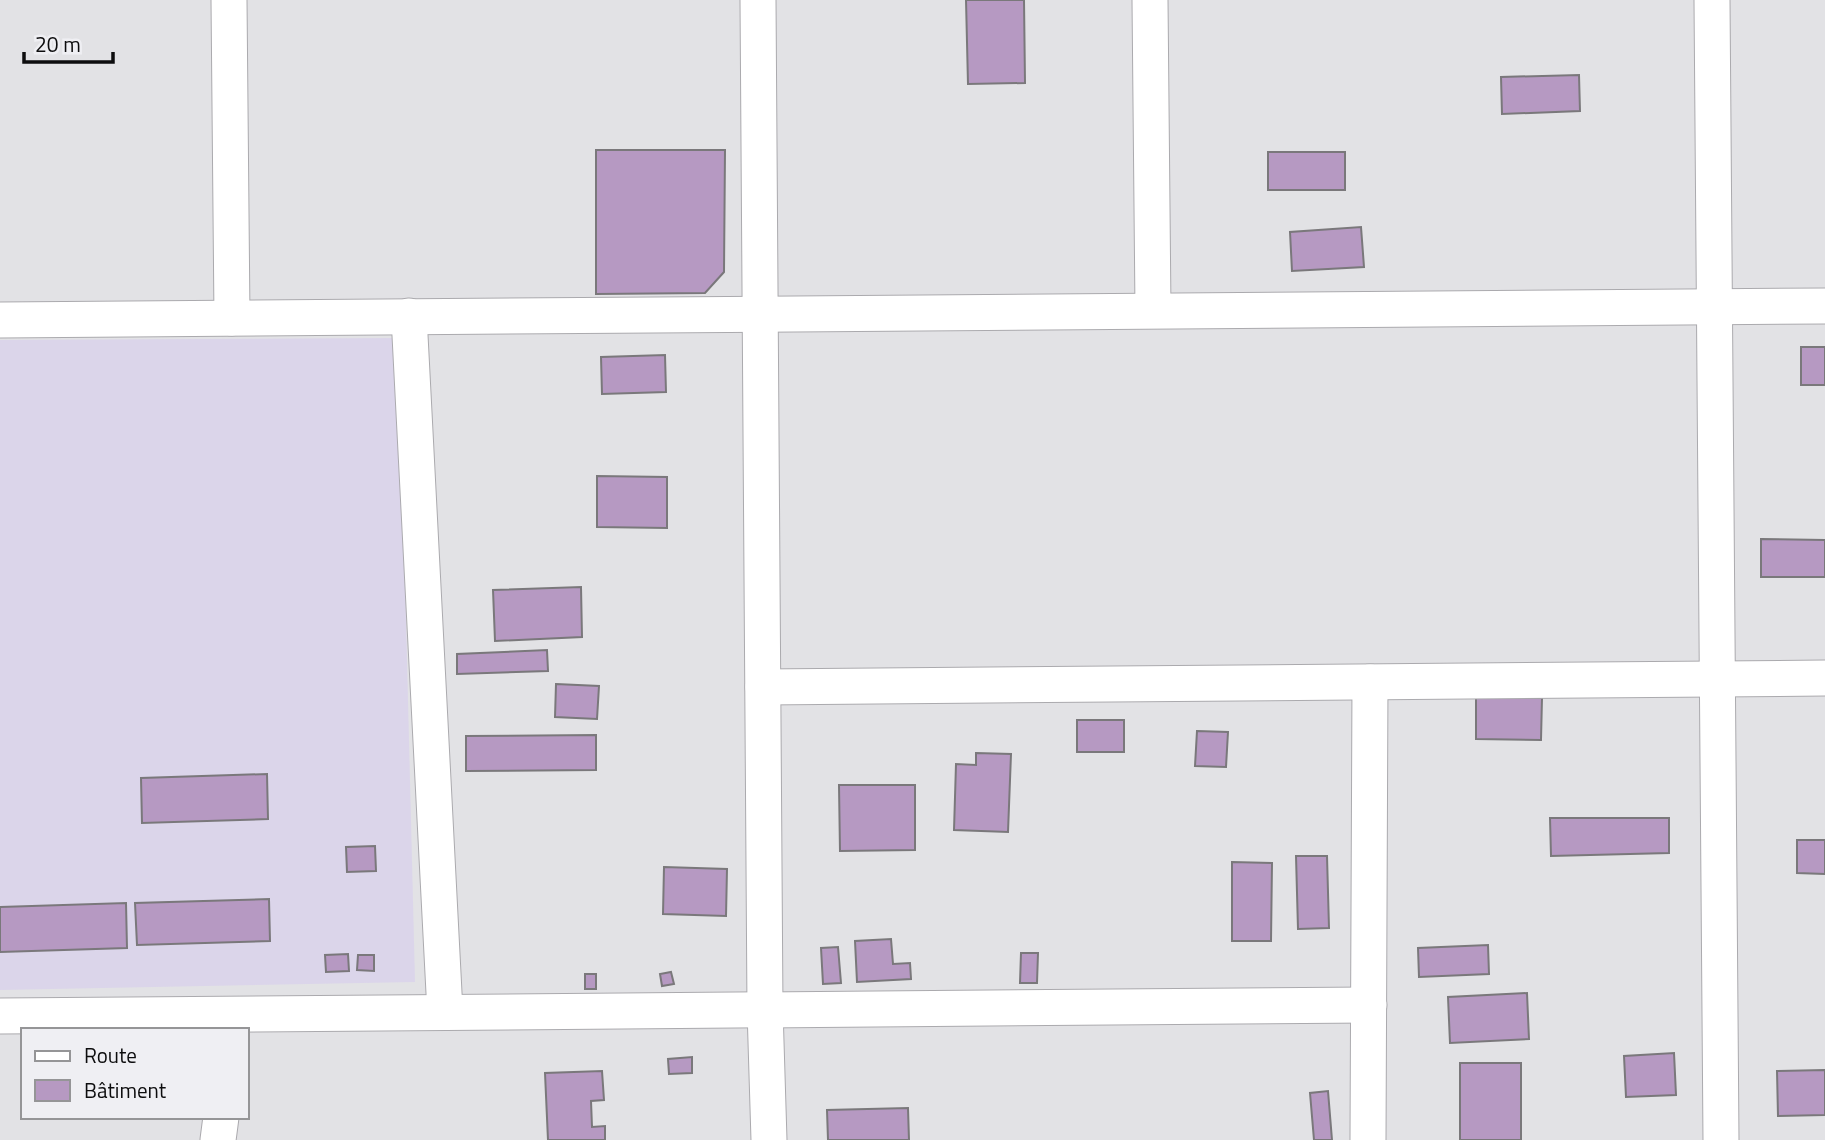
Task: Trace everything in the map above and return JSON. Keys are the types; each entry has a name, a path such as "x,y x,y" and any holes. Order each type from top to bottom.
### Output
{"street":[{"path":"229,0 232,318"},
{"path":"758,0 765,1009 769,1140"},
{"path":"1150,0 1153,310"},
{"path":"1712,0 1721,1140"},
{"path":"0,320 1825,306"},
{"path":"409,316 445,1012"},
{"path":"763,687 1825,678"},
{"path":"1368,1140 1370,682"},
{"path":"0,1016 235,1022 445,1012 1368,1005"},
{"path":"218,1140 221,1119"}],"shaded area":[{"path":"399,338 415,982 0,990 0,340"}],"building":[{"path":"966,0 1024,0 1025,83 968,84"},
{"path":"1579,75 1580,111 1502,114 1501,77"},
{"path":"596,150 725,150 724,272 705,293 596,294"},
{"path":"1268,152 1345,152 1345,190 1268,190"},
{"path":"1361,227 1364,267 1292,271 1290,232"},
{"path":"1801,347 1825,347 1825,385 1801,385"},
{"path":"665,355 666,392 602,394 601,357"},
{"path":"597,476 667,477 667,528 597,527"},
{"path":"1761,539 1825,540 1825,577 1761,577"},
{"path":"581,587 582,637 495,641 493,590"},
{"path":"547,650 548,671 457,674 457,654"},
{"path":"556,684 599,686 597,719 555,717"},
{"path":"1476,697 1542,698 1541,740 1476,739"},
{"path":"1077,720 1124,720 1124,752 1077,752"},
{"path":"1197,731 1228,732 1226,767 1195,766"},
{"path":"596,735 596,770 466,771 466,736"},
{"path":"976,753 1011,754 1008,832 954,830 956,764 976,765"},
{"path":"267,774 268,819 142,823 141,778"},
{"path":"839,785 915,785 915,850 840,851"},
{"path":"1550,818 1669,818 1669,853 1551,856"},
{"path":"1797,840 1825,840 1825,874 1797,873"},
{"path":"375,846 376,871 347,872 346,847"},
{"path":"1296,856 1327,856 1329,928 1298,929"},
{"path":"1232,862 1272,863 1271,941 1232,941"},
{"path":"664,867 727,869 726,916 663,914"},
{"path":"269,899 270,941 137,945 135,903"},
{"path":"126,903 127,948 0,952 0,907"},
{"path":"891,939 893,964 910,963 911,979 857,982 855,941"},
{"path":"1488,945 1489,974 1419,977 1418,948"},
{"path":"838,947 841,983 823,984 821,948"},
{"path":"1021,953 1038,953 1037,983 1020,983"},
{"path":"348,954 349,971 326,972 325,955"},
{"path":"358,955 374,955 374,971 357,970"},
{"path":"671,972 674,984 662,986 660,974"},
{"path":"585,974 596,974 596,989 585,989"},
{"path":"1527,993 1529,1039 1450,1043 1448,997"},
{"path":"1674,1053 1676,1095 1626,1097 1624,1056"},
{"path":"692,1057 692,1073 669,1074 668,1059"},
{"path":"1460,1063 1521,1063 1521,1140 1460,1140"},
{"path":"1825,1070 1825,1115 1778,1116 1777,1071"},
{"path":"602,1071 604,1100 591,1101 592,1127 605,1126 605,1140 548,1140 545,1073"},
{"path":"1328,1091 1332,1140 1314,1140 1310,1093"},
{"path":"908,1108 909,1140 828,1140 827,1110"}]}
